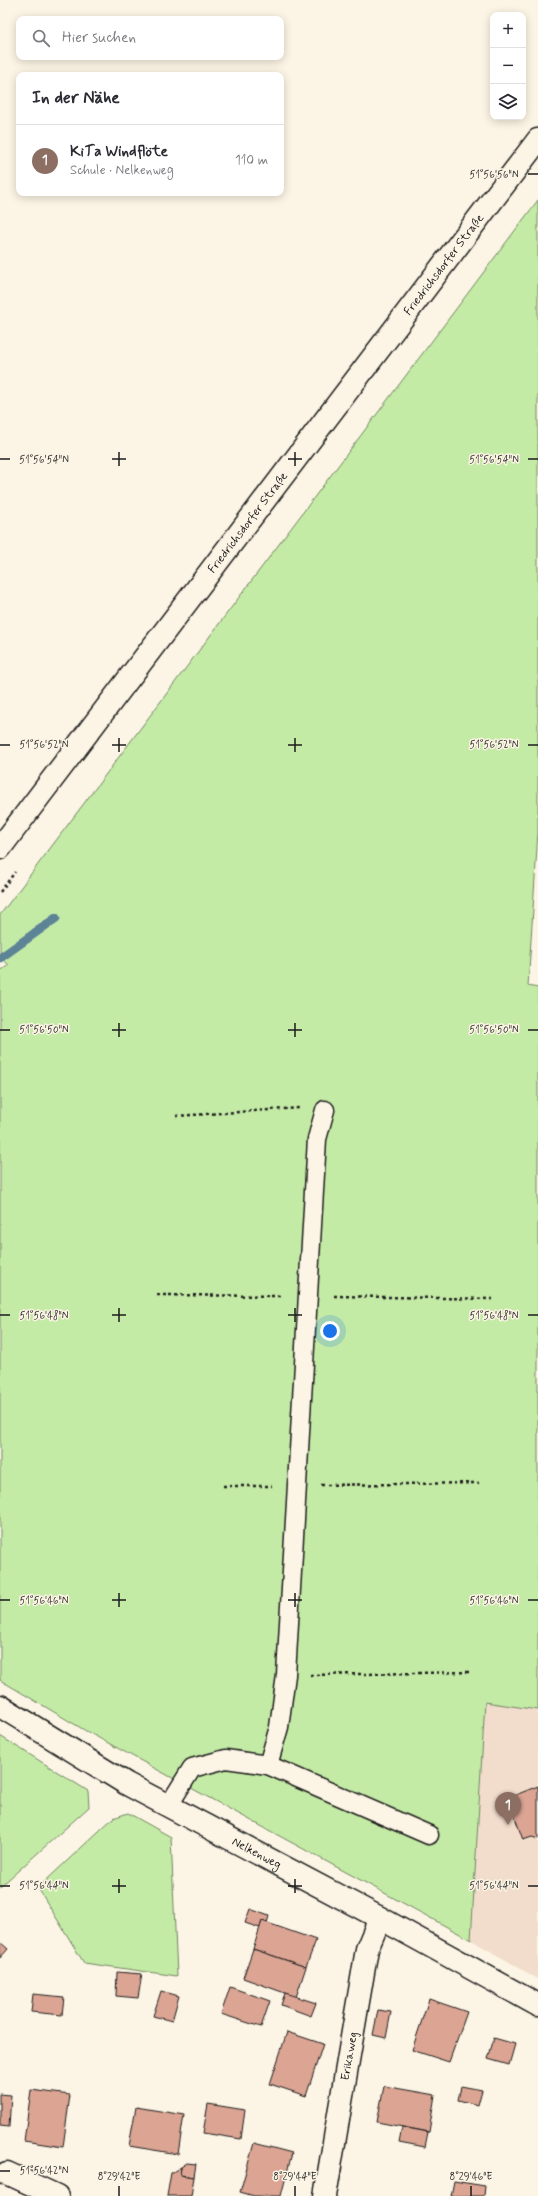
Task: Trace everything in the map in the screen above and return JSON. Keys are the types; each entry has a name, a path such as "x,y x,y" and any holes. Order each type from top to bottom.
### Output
{"street":[{"name":"Friedrichsdorfer Straße","path":"0,848 538,140"},
{"name":"Nelkenweg","path":"0,1706 127,1784 380,1918 538,2005"},
{"name":"Erikaweg","path":"325,2196 367,1950 380,1918"},
{"path":"7,2173 57,2196"}],"lane":[{"path":"268,1765 279,1727 286,1675 317,1139 325,1110"},
{"path":"169,1805 192,1768 226,1759 268,1765 430,1835"}],"path":[{"path":"176,1116 308,1108 325,1110"},
{"path":"157,1295 493,1299"},
{"path":"223,1486 479,1483"},
{"path":"286,1675 470,1672"}],"shaded area":[{"path":"485,1702 538,1710 538,1979 471,1940"}],"green space":[{"path":"538,200 538,832 528,986 538,988 538,1710 485,1702 471,1940 86,1731 0,1680 0,971 9,965 0,957 0,915"},
{"path":"0,1736 88,1791 89,1807 0,1887"},
{"path":"128,1813 171,1837 177,1976 84,1963 38,1888 113,1818"}],"building":[{"path":"538,1786 538,1839 532,1837 523,1840 508,1798"},
{"path":"250,1909 269,1916 267,1923 262,1921 260,1928 245,1923"},
{"path":"262,1921 316,1940 306,1967 253,1949"},
{"path":"0,1942 8,1949 0,1958"},
{"path":"253,1949 306,1967 296,1997 243,1978"},
{"path":"117,1972 142,1974 138,1998 116,1996"},
{"path":"230,1987 270,2001 261,2027 221,2014"},
{"path":"161,1991 179,1996 172,2021 153,2016"},
{"path":"285,1993 316,2003 311,2016 281,2005"},
{"path":"33,1994 64,1997 62,2015 31,2012"},
{"path":"429,1999 467,2012 449,2062 412,2050"},
{"path":"378,2010 391,2012 386,2038 373,2035"},
{"path":"287,2032 323,2044 306,2096 270,2084"},
{"path":"494,2038 515,2044 509,2065 488,2059"},
{"path":"384,2086 435,2095 429,2132 377,2122"},
{"path":"461,2086 482,2090 478,2105 458,2100"},
{"path":"31,2090 70,2095 63,2147 24,2141"},
{"path":"0,2094 11,2095 9,2127 0,2126"},
{"path":"208,2104 245,2110 241,2139 203,2133"},
{"path":"136,2107 184,2115 178,2154 129,2146"},
{"path":"402,2127 428,2132 425,2147 399,2142"},
{"path":"254,2143 292,2153 281,2196 254,2196 240,2192"},
{"path":"187,2163 196,2164 194,2177 180,2175 181,2167"},
{"path":"181,2167 180,2175 194,2177 191,2196 167,2196 171,2173"},
{"path":"454,2181 485,2186 484,2196 451,2196"}],"waterway":[{"path":"0,958 56,918"}],"place":[{"name":"KiTa Windflöte","path":"508,1825"}]}
